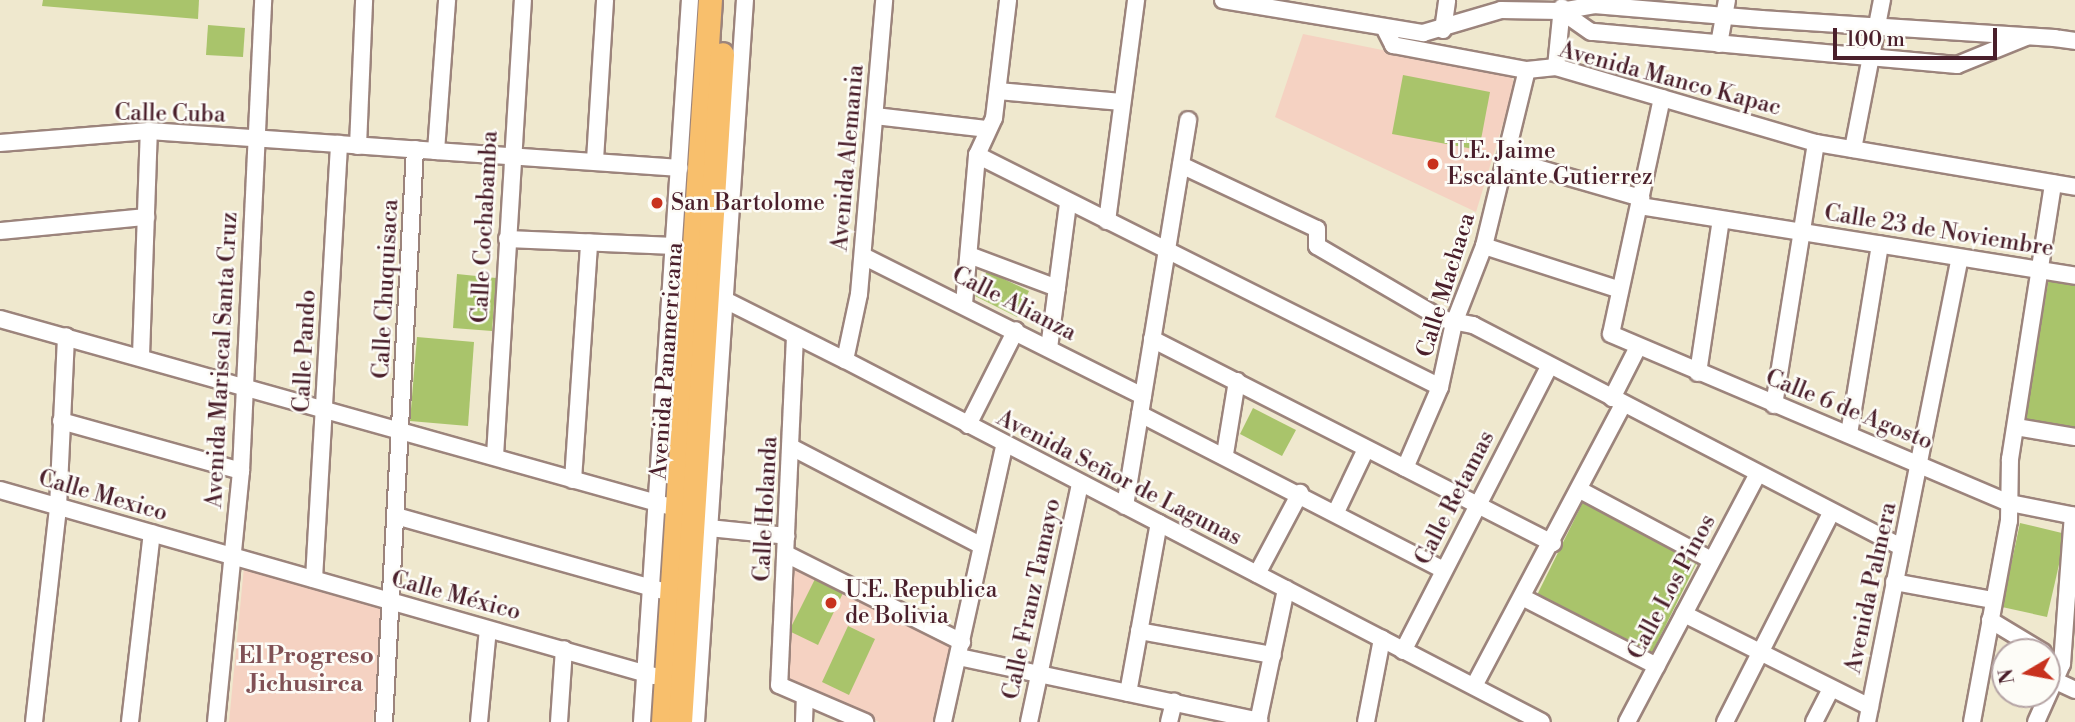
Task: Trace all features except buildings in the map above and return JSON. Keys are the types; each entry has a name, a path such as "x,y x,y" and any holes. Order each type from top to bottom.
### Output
{"highway":[{"name":"Avenida Panamericana","path":"680,722 701,527 699,290 710,0"},
{"name":"Avenida Panamericana","path":"663,722 656,677 668,506 699,290 726,0"}],"street":[{"name":"Avenida Mariscal Santa Cruz","path":"216,722 241,471 263,0"},
{"path":"358,146 364,0"},
{"path":"436,150 447,0"},
{"name":"Calle Cochabamba","path":"495,456 511,155 523,0"},
{"path":"595,160 605,0"},
{"name":"Avenida Panamericana","path":"690,0 675,246 699,290"},
{"path":"699,290 745,0"},
{"name":"Avenida Alemania","path":"845,360 863,256 884,0"},
{"path":"964,304 977,155 988,130 998,92 1008,0"},
{"path":"1107,221 1136,0"},
{"name":"Avenida Manco Kapac","path":"1223,0 1386,31 1393,45 1527,70 1556,67 1816,143 2075,187"},
{"path":"1443,30 1447,0"},
{"path":"1386,31 1443,30 1501,10 1519,0"},
{"path":"1853,149 1882,0"},
{"path":"1501,10 1562,5 1725,7 1877,27 2075,41"},
{"path":"1562,5 1591,32 1957,65 2026,37"},
{"path":"1556,67 1562,5"},
{"path":"1719,44 1725,7"},
{"name":"Calle Machaca","path":"1405,468 1440,387 1454,323 1484,246 1527,70"},
{"path":"998,92 1122,102"},
{"path":"1484,246 1620,290 1661,98"},
{"path":"875,116 988,130"},
{"path":"1125,506 1188,120"},
{"name":"Calle Cuba","path":"0,144 149,131 339,144"},
{"path":"142,356 149,131"},
{"name":"Calle 23 de Noviembre","path":"1816,143 1802,233 2075,276"},
{"path":"339,144 679,168"},
{"name":"Calle Pando","path":"314,579 339,144"},
{"name":"Calle Chuquisaca","path":"384,722 402,431 415,149"},
{"path":"977,155 1068,204 1167,250 1440,387"},
{"path":"1506,159 1640,202 1721,220 1802,233 1774,405"},
{"path":"1181,165 1317,229 1317,246 1454,323 1473,325 1901,547"},
{"path":"1972,722 2010,503 2016,427 2053,183"},
{"path":"1049,348 1068,204"},
{"path":"0,230 146,217"},
{"path":"1698,373 1721,220"},
{"path":"507,239 675,246"},
{"path":"573,480 589,243"},
{"path":"1849,434 1880,245"},
{"path":"969,254 1057,288"},
{"name":"Calle Alianza","path":"863,256 964,304 1143,396"},
{"name":"Avenida Palmera","path":"1869,715 1960,258"},
{"name":"Avenida Señor de Lagunas","path":"699,290 845,360 1004,446 1474,686 1523,717 1542,722"},
{"name":"Calle 6 de Agosto","path":"1620,290 1611,334 1637,349 1849,434 2010,503 2074,516"},
{"path":"0,319 142,356 668,506"},
{"path":"968,425 1016,330"},
{"path":"34,722 58,507 66,336"},
{"name":"Calle Holanda","path":"795,336 793,448 779,685 806,697"},
{"path":"1152,339 1475,506 1553,543"},
{"path":"1474,686 1524,598 1580,490 1637,349"},
{"name":"Calle Retamas","path":"1403,651 1549,366"},
{"path":"1225,454 1237,381"},
{"path":"1140,414 1225,454 1443,570"},
{"path":"61,421 241,471"},
{"path":"2016,427 2075,438"},
{"path":"943,722 1004,446"},
{"path":"793,448 980,545"},
{"path":"1336,512 1366,449"},
{"name":"Calle Los Pinos","path":"1627,722 1758,474"},
{"name":"Calle Franz Tamayo","path":"1029,722 1080,485"},
{"name":"Calle Mexico","path":"0,490 234,558"},
{"path":"1580,490 1711,560"},
{"path":"1257,574 1300,493"},
{"path":"1725,722 1832,513"},
{"path":"396,516 662,591"},
{"path":"2061,668 2074,516"},
{"path":"1128,693 1159,523"},
{"path":"696,722 701,527 787,536"},
{"path":"130,722 152,533"},
{"path":"786,554 960,650 1039,675 1259,721 1286,589"},
{"name":"Calle México","path":"234,558 656,677"},
{"path":"1894,582 1993,600"},
{"path":"1524,598 1657,666"},
{"path":"1684,614 1831,689 1869,715"},
{"path":"1990,620 2020,638"},
{"path":"480,722 488,629"},
{"path":"1139,631 1273,655"},
{"path":"1366,722 1382,639"},
{"path":"559,722 564,649"},
{"name":"Avenida Panamericana","path":"642,722 656,677"},
{"path":"1814,722 1831,689"},
{"path":"804,722 806,697 865,722"},
{"path":"1169,722 1174,702"}],"shaded area":[{"name":"U.E. Jaime Escalante Gutierrez","path":"1303,34 1511,76 1515,84 1476,212 1275,117"},
{"name":"U.E. Republica de Bolivia","path":"791,560 955,646 938,722 879,722 784,680"},
{"path":"244,567 384,605 373,722 229,722"}],"green space":[{"path":"43,0 199,0 198,19 42,6"},
{"path":"208,25 245,28 243,57 206,55"},
{"path":"1403,75 1490,92 1479,150 1392,134"},
{"path":"987,271 1029,291 1017,317 975,296"},
{"path":"457,274 496,278 492,331 453,328"},
{"path":"2049,277 2075,281 2075,432 2024,425"},
{"path":"417,337 474,342 468,426 410,421"},
{"path":"1253,408 1296,430 1282,456 1240,434"},
{"path":"1584,500 1699,558 1652,653 1537,595"},
{"path":"2020,523 2066,534 2047,617 2002,607"},
{"path":"815,579 843,593 818,645 789,631"},
{"path":"848,626 875,639 849,695 822,682"}],"place":[{"name":"U.E. Jaime Escalante Gutierrez","path":"1433,164"},
{"name":"San Bartolome","path":"657,203"},
{"name":"U.E. Republica de Bolivia","path":"831,603"}],"district":[{"name":"El Progreso Jichusirca","path":"306,671"}]}
